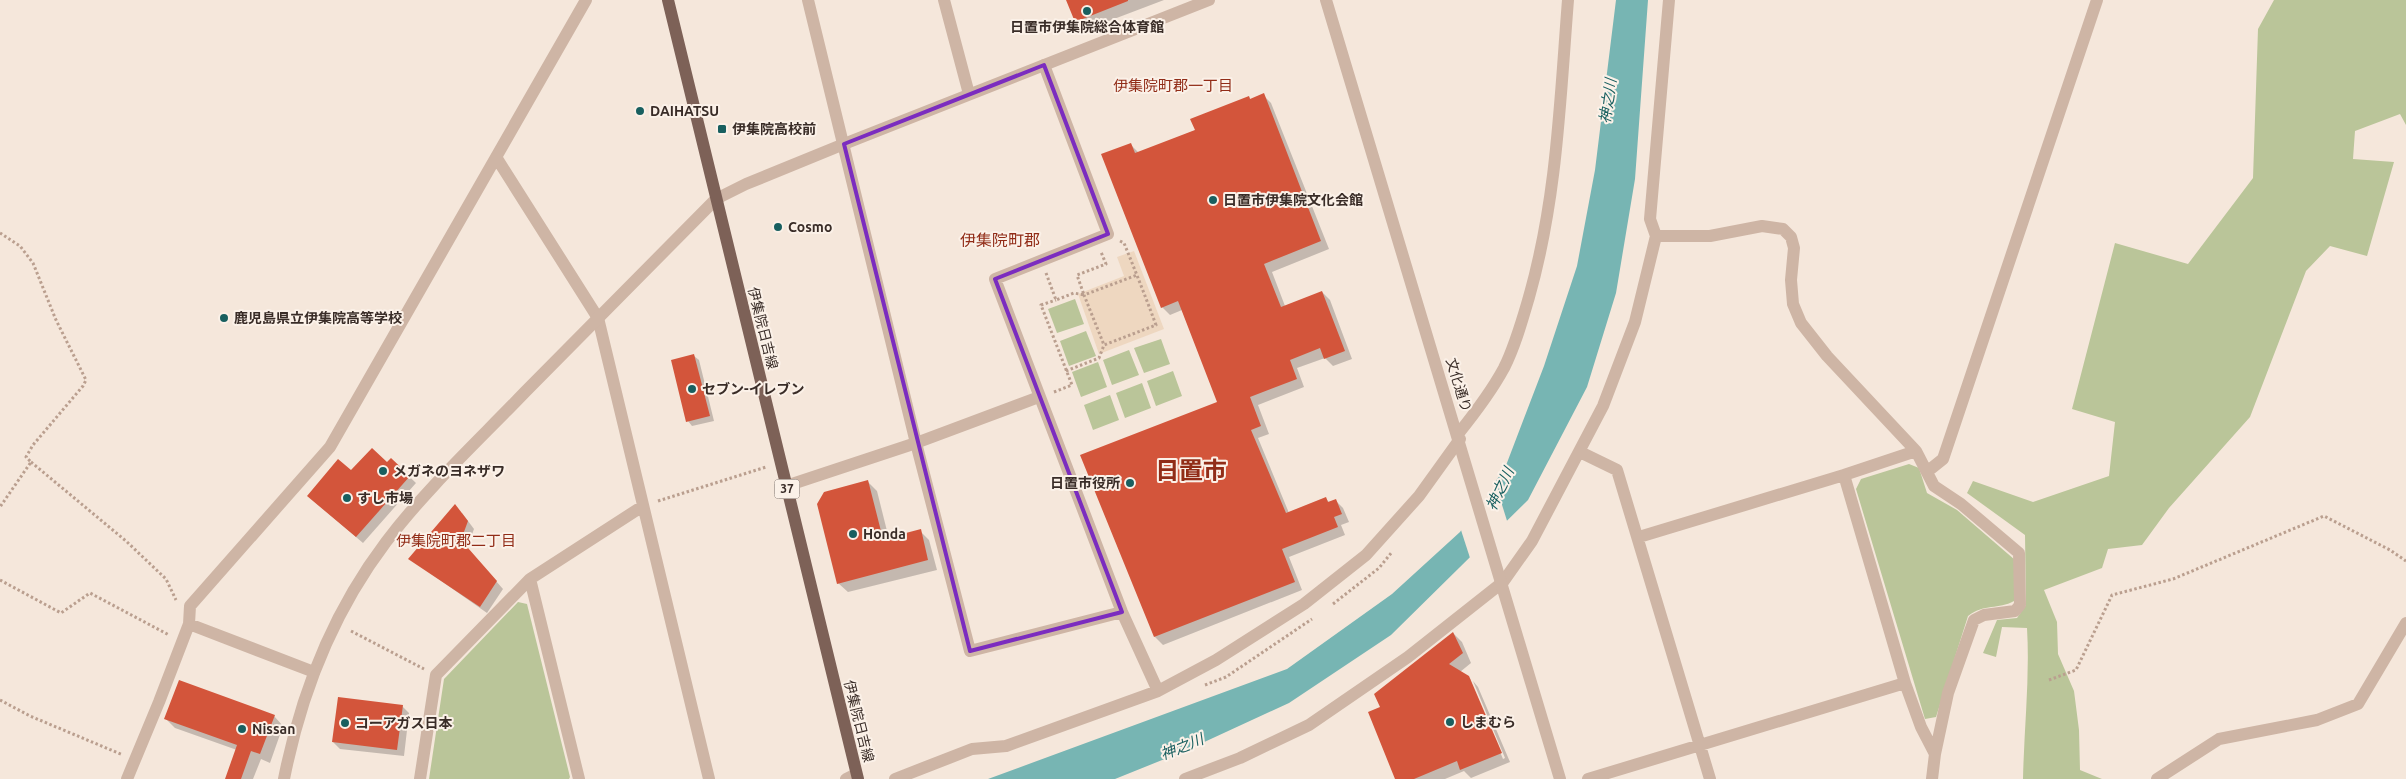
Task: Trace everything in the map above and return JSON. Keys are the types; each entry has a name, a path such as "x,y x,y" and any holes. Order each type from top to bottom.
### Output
{"main road":[{"name":"伊集院日吉線","path":"668,0 786,486 853,777"}],"street":[{"path":"126,779 159,702 189,621 190,606 330,448 586,0"},
{"path":"808,0 916,442 970,651 1122,612"},
{"path":"944,0 970,94"},
{"path":"284,779 298,718 314,672 350,595 386,541 434,486 716,199 746,184 844,144 1209,0"},
{"name":"文化通り","path":"1326,0 1465,455 1560,779"},
{"path":"895,779 972,749 1006,746 1158,691 1216,660 1304,604 1366,555 1419,496 1504,368 1519,331 1538,266 1552,200 1568,0"},
{"path":"1185,779 1240,758 1309,725 1408,657 1503,582 1532,541 1603,406 1635,322 1656,236 1650,219 1669,0"},
{"path":"1928,471 1943,459 2097,0"},
{"path":"1044,65 1108,234 995,279 1122,612 1158,691"},
{"path":"496,158 598,318 709,779"},
{"path":"1656,236 1710,236 1762,226 1783,229 1792,237 1794,248 1791,280 1793,304 1801,323 1827,356 1916,451 1928,471 1934,486 1961,504 2019,553 2020,605 2015,611 1984,615 1974,620 1948,693 1935,754 1932,779"},
{"path":"786,486 916,442 1039,397"},
{"path":"1639,537 1844,475 1916,451"},
{"path":"1580,452 1617,470 1639,537 1710,779"},
{"path":"1844,475 1905,683 1921,727 1935,754"},
{"path":"420,779 436,675 530,578 643,506"},
{"path":"530,578 578,779"},
{"path":"189,621 314,672"},
{"path":"2157,779 2219,739 2317,720 2358,704 2406,623"},
{"path":"1588,779 1905,683"}],"path":[{"path":"0,233 20,246 33,263 56,320 86,380 33,445 26,457 126,542 166,579 179,606 189,621"},
{"path":"1066,371 1100,358 1104,346 1077,275 1106,264 1096,239"},
{"path":"1104,346 1156,325 1124,243"},
{"path":"1041,261 1056,300"},
{"path":"1039,397 1072,385 1041,305 1074,293 1084,295 1137,275"},
{"path":"0,507 31,462"},
{"path":"643,506 780,462"},
{"path":"2049,680 2076,670 2112,595 2173,579 2324,516 2390,550 2406,561"},
{"path":"0,580 61,613 90,593 181,641"},
{"path":"351,631 436,675"},
{"path":"0,700 30,716 135,760"}],"highlighted area":[{"path":"1044,65 1108,234 995,279 1122,612 970,651 844,144"}],"green space":[{"path":"2274,0 2406,0 2406,125 2400,114 2355,131 2353,159 2394,162 2367,256 2330,246 2306,271 2250,417 2169,508 2142,545 2108,549 2102,568 2044,590 2057,622 2058,654 2074,691 2079,730 2080,770 2102,779 2023,779 2027,685 2027,628 2002,627 1996,657 1983,653 1997,620 2017,618 2026,605 2025,535 1967,493 1973,481 2033,502 2109,476 2115,422 2072,409 2115,243 2188,264 2253,178 2258,29"},
{"path":"1075,299 1084,324 1057,333 1048,309"},
{"path":"1086,331 1096,356 1069,366 1060,341"},
{"path":"1161,339 1170,364 1144,373 1134,348"},
{"path":"1129,350 1139,375 1112,385 1103,360"},
{"path":"1098,362 1107,387 1081,397 1072,372"},
{"path":"1173,371 1182,396 1156,406 1147,381"},
{"path":"1142,383 1151,408 1125,418 1116,393"},
{"path":"1110,395 1119,420 1093,430 1084,405"},
{"path":"1909,464 1919,468 1927,493 1957,510 2015,560 2014,601 2008,604 1980,609 1968,616 1936,717 1925,719 1856,489 1861,479"},
{"path":"518,602 527,604 569,779 429,779 444,679"}],"shaded area":[{"path":"1134,251 1164,329 1099,354 1078,294 1124,276 1117,257"}],"water":[{"name":"神之川","path":"1616,0 1648,0 1635,179 1616,293 1587,387 1528,500 1391,635 1289,703 1187,750 1115,779 988,779 1287,669 1392,594 1460,532 1505,468 1544,366 1577,266 1595,170"}],"pier":[{"path":"1494,479 1508,524 1471,561 1460,527"}],"building":[{"name":"日置市伊集院総合体育館","path":"1066,0 1128,0 1128,1 1075,22"},
{"path":"1264,93 1321,241 1264,264 1281,307 1322,291 1345,351 1324,359 1320,348 1290,360 1297,379 1250,397 1261,426 1251,430 1286,513 1326,497 1328,502 1336,499 1342,514 1334,517 1338,527 1282,549 1295,582 1154,637 1080,455 1217,402 1178,301 1161,308 1101,154 1131,143 1135,153 1195,130 1190,119 1249,96 1250,99"},
{"path":"694,354 710,416 686,422 671,360"},
{"name":"すし市場","path":"372,448 387,462 391,458 410,476 356,537 307,496 338,459 351,470"},
{"name":"Honda","path":"868,480 883,539 921,529 928,560 837,584 817,504 824,492"},
{"path":"455,504 468,521 461,540 497,581 480,607 408,559"},
{"path":"1453,632 1463,653 1449,664 1469,676 1502,753 1460,770 1457,761 1414,779 1395,779 1368,712 1380,707 1374,694"},
{"path":"179,680 275,715 260,754 251,751 241,779 225,779 237,745 164,719"},
{"path":"338,697 403,705 397,750 332,742"}],"place":[{"name":"日置市伊集院総合体育館","path":"1087,11"},
{"name":"DAIHATSU","path":"640,111"},
{"name":"伊集院高校前","path":"722,129"},
{"name":"日置市伊集院文化会館","path":"1213,200"},
{"name":"Cosmo","path":"778,227"},
{"name":"鹿児島県立伊集院高等学校","path":"224,318"},
{"name":"セブン-イレブン","path":"692,389"},
{"name":"メガネのヨネザワ","path":"383,471"},
{"name":"日置市役所","path":"1130,483"},
{"name":"すし市場","path":"347,498"},
{"name":"Honda","path":"853,534"},
{"name":"しまむら","path":"1450,722"},
{"name":"コーアガス日本","path":"345,723"},
{"name":"Nissan","path":"242,729"}],"district":[{"name":"伊集院町郡一丁目","path":"1173,86"},
{"name":"伊集院町郡","path":"1000,240"},
{"name":"日置市","path":"1191,471"},
{"name":"伊集院町郡二丁目","path":"456,541"}]}
